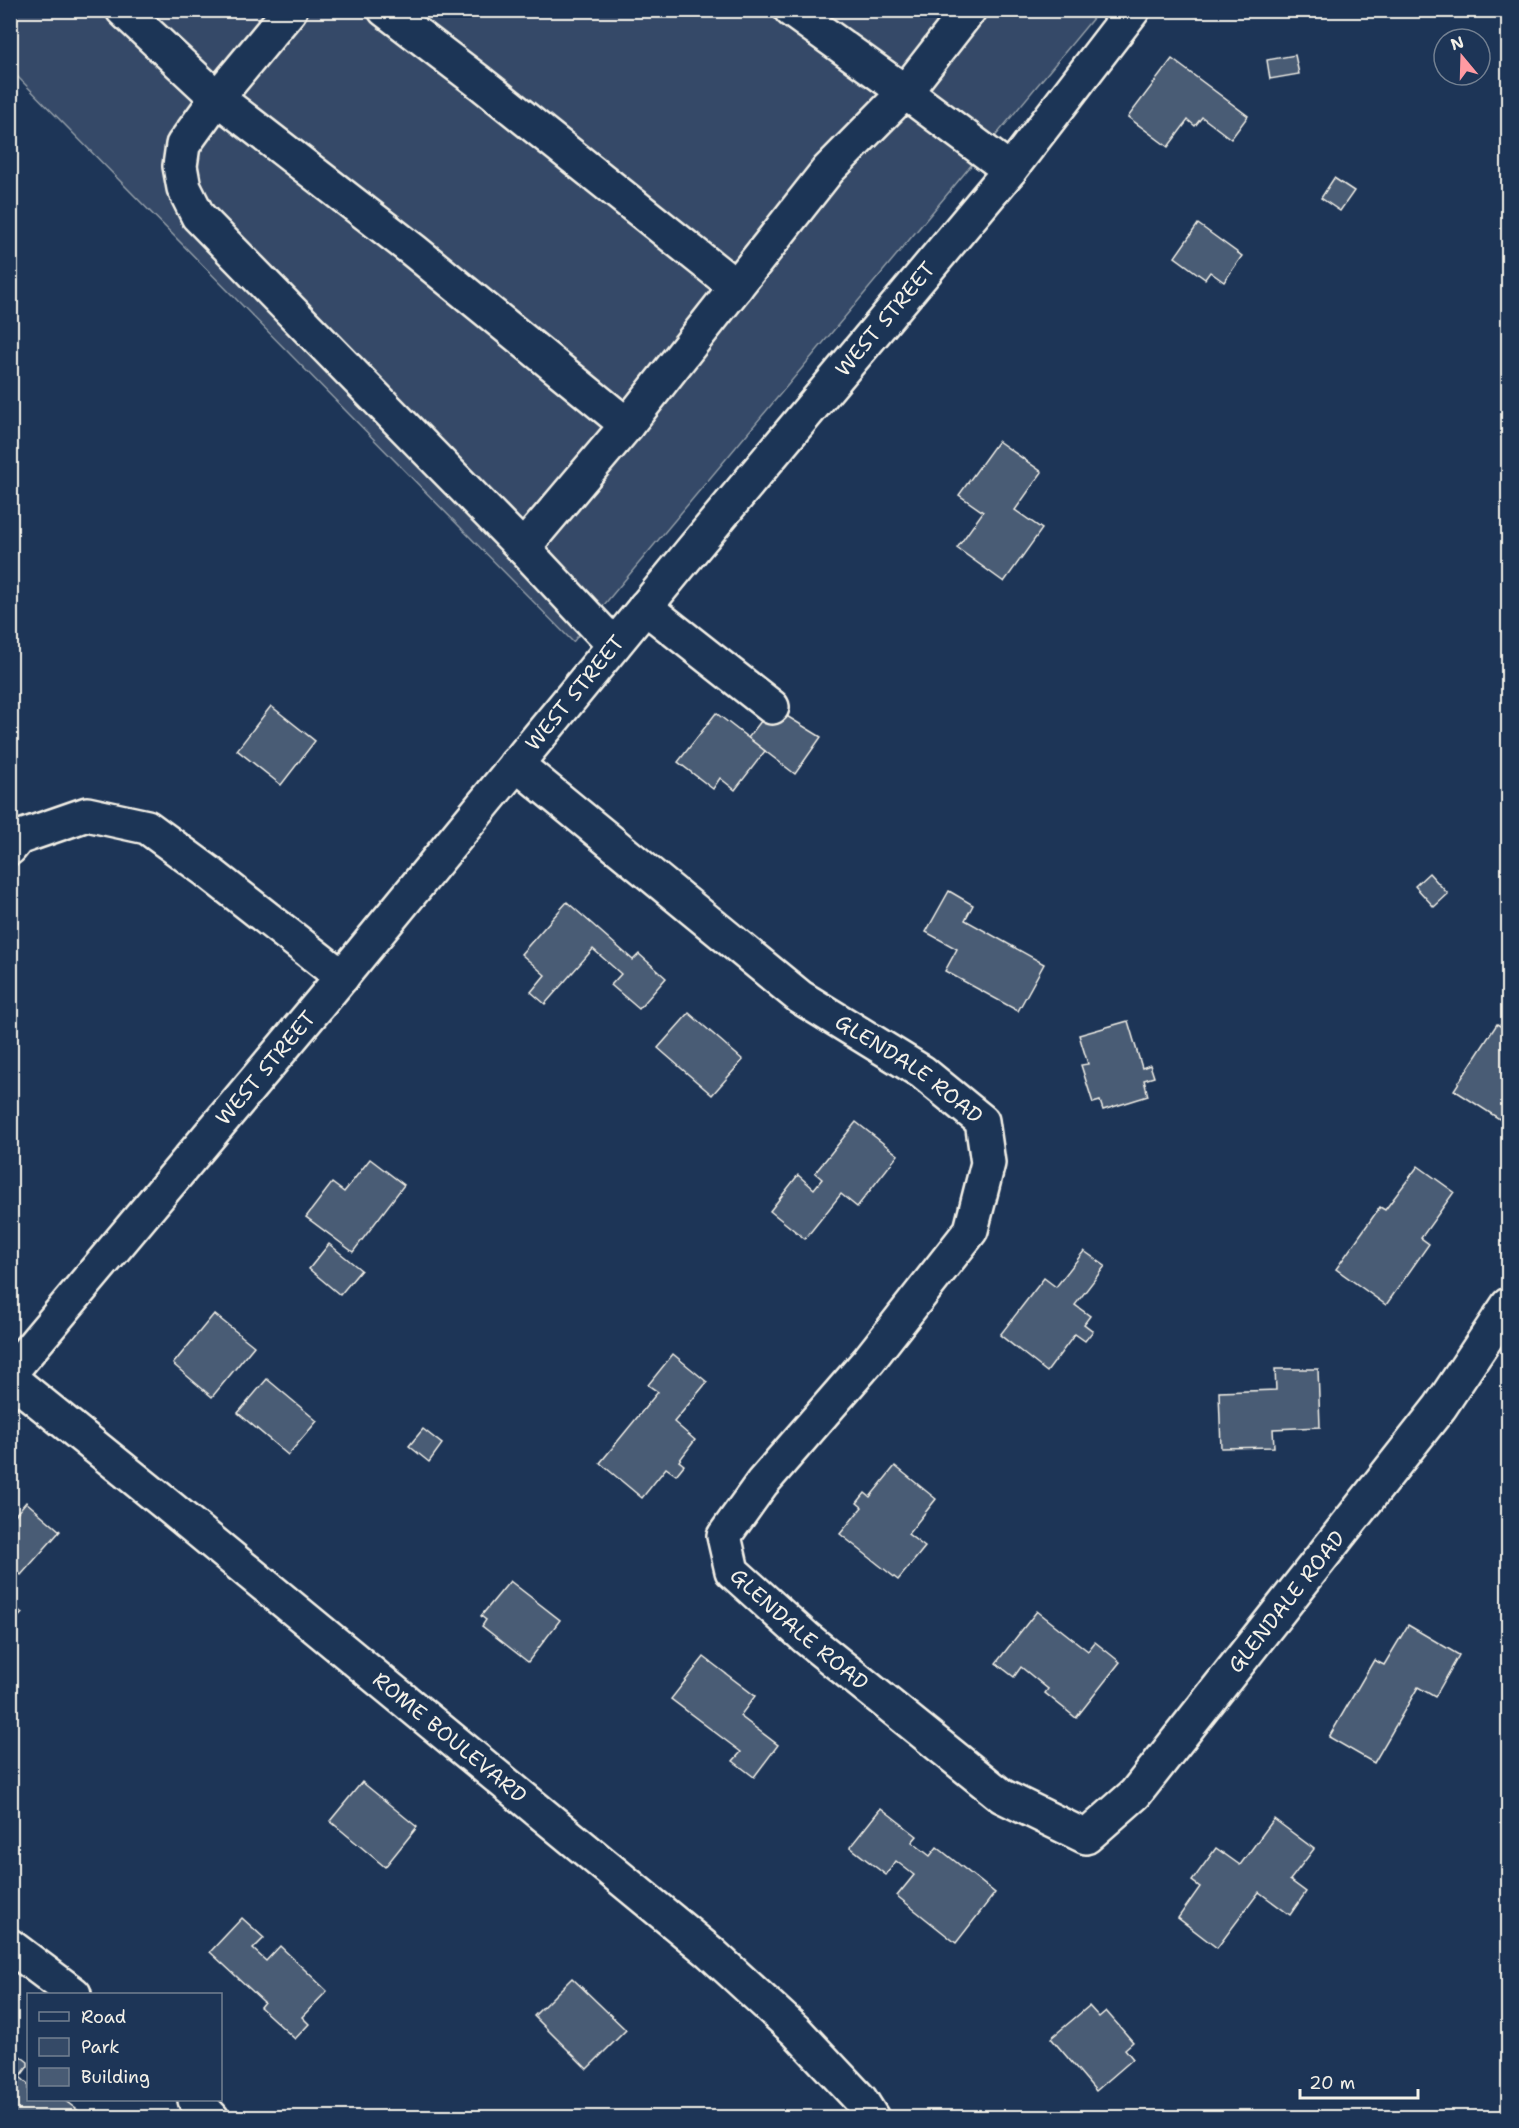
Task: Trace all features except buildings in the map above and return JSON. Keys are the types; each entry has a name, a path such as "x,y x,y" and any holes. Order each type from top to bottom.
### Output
{"street":[{"path":"123,10 217,98 413,250 627,425"},
{"path":"291,10 217,98 183,145 180,166 184,188 198,216 523,548 614,645"},
{"path":"385,10 478,81 736,287"},
{"path":"791,10 1010,170"},
{"path":"523,548 627,425 828,170 905,92 969,10"},
{"name":"WEST STREET","path":"10,1372 342,977 645,607 1010,170 1133,10"},
{"path":"645,607 772,707"},
{"name":"GLENDALE ROAD","path":"516,764 800,997 922,1072 982,1121 988,1163 971,1230 869,1360 762,1483 724,1536 732,1570 805,1637 1002,1796 1086,1837 1135,1794 1440,1407 1509,1305"},
{"path":"10,848 18,838 87,814 147,827 342,977"},
{"name":"ROME BOULEVARD","path":"10,1378 710,1952 796,2031 860,2099 872,2118"},
{"path":"10,1946 71,1993"},
{"path":"196,2101 212,2118"}],"green space":[{"path":"10,11 1099,11 573,642 11,70"}]}
